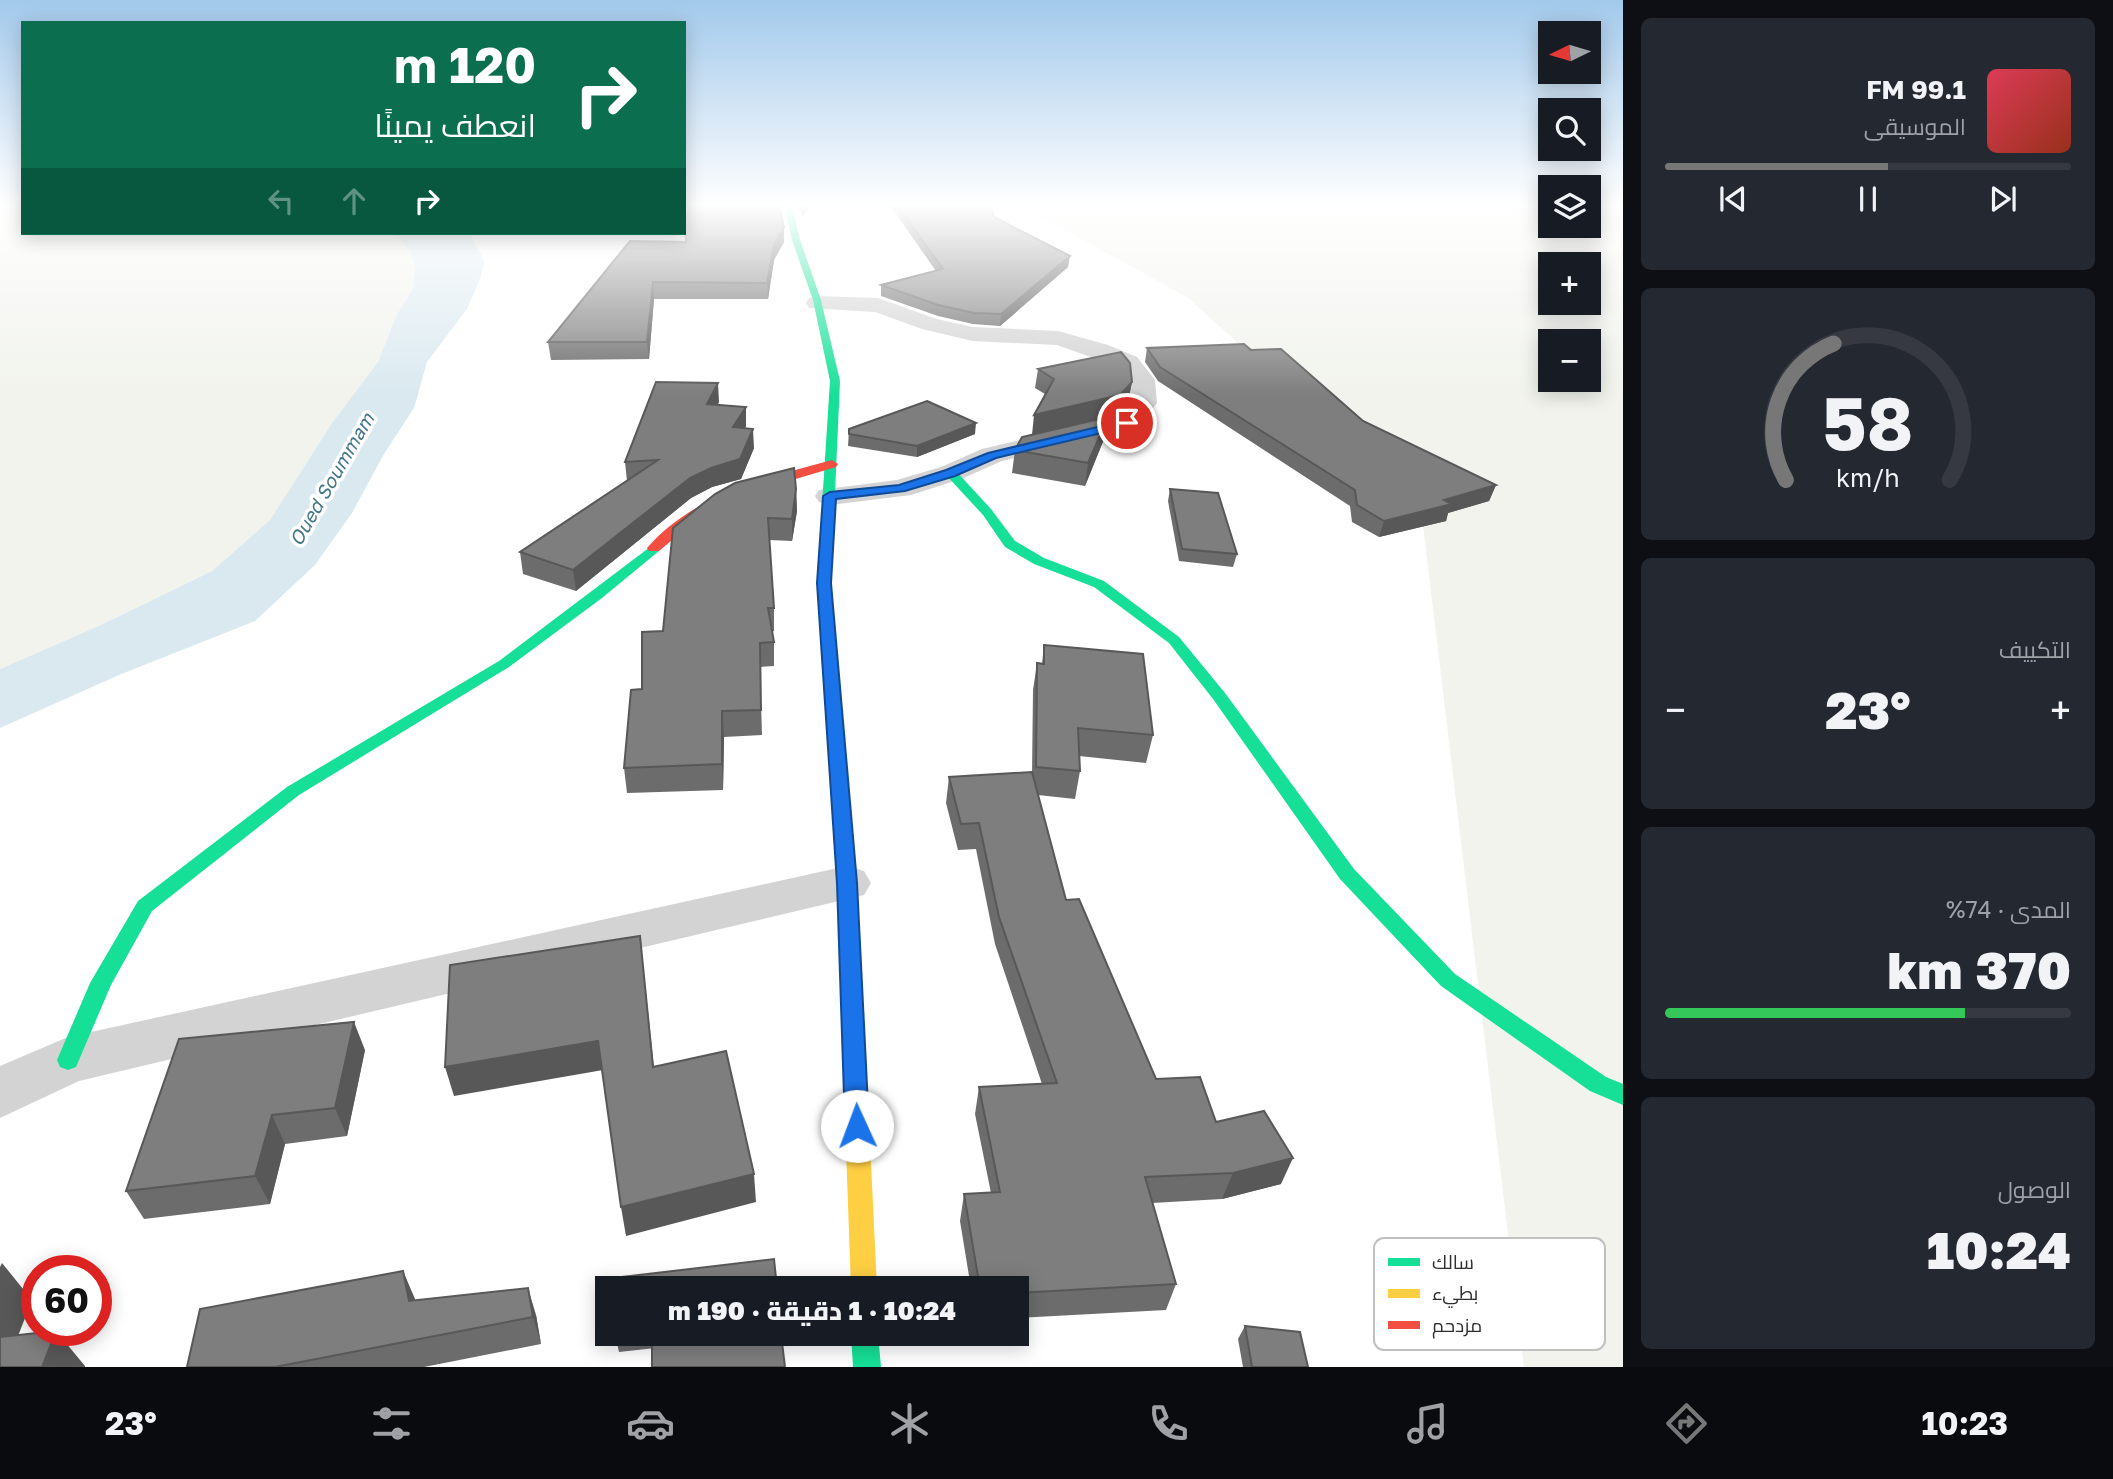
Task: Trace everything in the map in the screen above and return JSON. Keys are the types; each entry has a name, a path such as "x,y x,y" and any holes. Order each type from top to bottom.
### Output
{"main road":[{"path":"805,268 817,303 835,381 824,583 847,883 863,1276"},
{"path":"68,1060 101,983 145,906 293,791 504,664 597,595 704,507 724,496 832,464"},
{"path":"951,473 987,512 1010,544 1039,561 1099,584 1174,640 1219,696 1347,874 1448,980 1598,1084 1623,1095"},
{"path":"866,1346 867,1367"}],"street":[{"path":"817,303 878,305 930,324 973,334 1058,338 1128,362 1142,380 1144,403 1127,423 992,455 951,473 900,489 830,496"},
{"path":"0,1093 68,1060 847,883"}],"shaded area":[{"path":"0,268 415,268 413,289 397,314 378,362 332,423 270,520 212,571 103,624 0,669"},
{"path":"1134,268 1538,268 1538,315 1601,315 1601,268 1623,268 1623,1367 1524,1367 1522,1350 1605,1350 1605,1238 1509,1238 1421,508 1187,297"}],"water":[{"name":"Oued Soummam","path":"415,268 482,268 467,309 427,362 414,408 384,454 352,513 315,565 255,621 119,675 0,728 0,669 103,624 212,571 270,520 332,423 378,362 397,314 413,289"}],"building":[{"path":"608,268 770,268 767,283 653,282 647,342 548,342"},
{"path":"1056,268 1001,314 974,313 938,305 881,285 943,269"},
{"path":"1244,344 1251,350 1281,349 1363,421 1496,485 1444,500 1452,504 1384,521 1357,505 1355,490 1160,367 1147,348"},
{"path":"1121,352 1130,363 1132,382 1120,395 1034,415 1054,379 1038,369"},
{"path":"656,382 718,383 707,404 746,407 733,427 753,429 740,459 690,478 573,570 520,552 658,460 625,462"},
{"path":"927,401 976,423 917,446 849,434 849,429"},
{"path":"1108,417 1088,463 1015,450 1022,437"},
{"path":"794,468 796,489 792,519 768,518 774,608 768,608 774,642 760,643 761,710 722,711 722,764 624,768 631,690 642,689 642,632 663,631 673,528 715,494 735,483"},
{"path":"1170,489 1218,493 1237,554 1182,549"},
{"path":"1044,645 1143,654 1153,735 1078,728 1080,771 1036,767 1037,663 1044,664"},
{"path":"1032,772 1066,900 1079,899 1156,1079 1200,1077 1216,1122 1264,1111 1293,1158 1233,1173 1145,1177 1176,1284 1029,1292 1029,1276 978,1276 964,1194 1000,1192 979,1087 1057,1083 999,917 979,823 961,824 949,777"},
{"path":"640,936 653,1067 726,1051 754,1174 621,1207 598,1041 445,1067 450,965"},
{"path":"354,1022 335,1108 272,1115 255,1176 126,1191 179,1039"},
{"path":"774,1259 776,1276 631,1276"},
{"path":"403,1271 409,1301 528,1288 533,1317 275,1367 187,1367 200,1309"},
{"path":"1245,1326 1300,1332 1308,1367 1252,1367"},
{"path":"21,1335 21,1346 50,1346 42,1367 0,1367 0,1337"},
{"path":"652,1346 782,1346 785,1367 652,1367"}],"traffic: fast":[{"path":"806,268 817,300 835,381 824,583 847,883 857,1121"},
{"path":"951,473 987,512 1010,544 1039,561 1099,584 1174,640 1219,696 1347,874 1448,980 1598,1084 1623,1095"},
{"path":"68,1060 101,983 145,906 293,791 504,664 597,595 654,548"},
{"path":"866,1346 867,1367"}],"traffic: slow":[{"path":"857,1121 863,1276"}],"traffic: jam":[{"path":"654,548 704,507 724,496 832,464"}],"route":[{"path":"857,1126 847,883 824,583 830,496 900,489 951,473 992,455 1127,423"}]}
